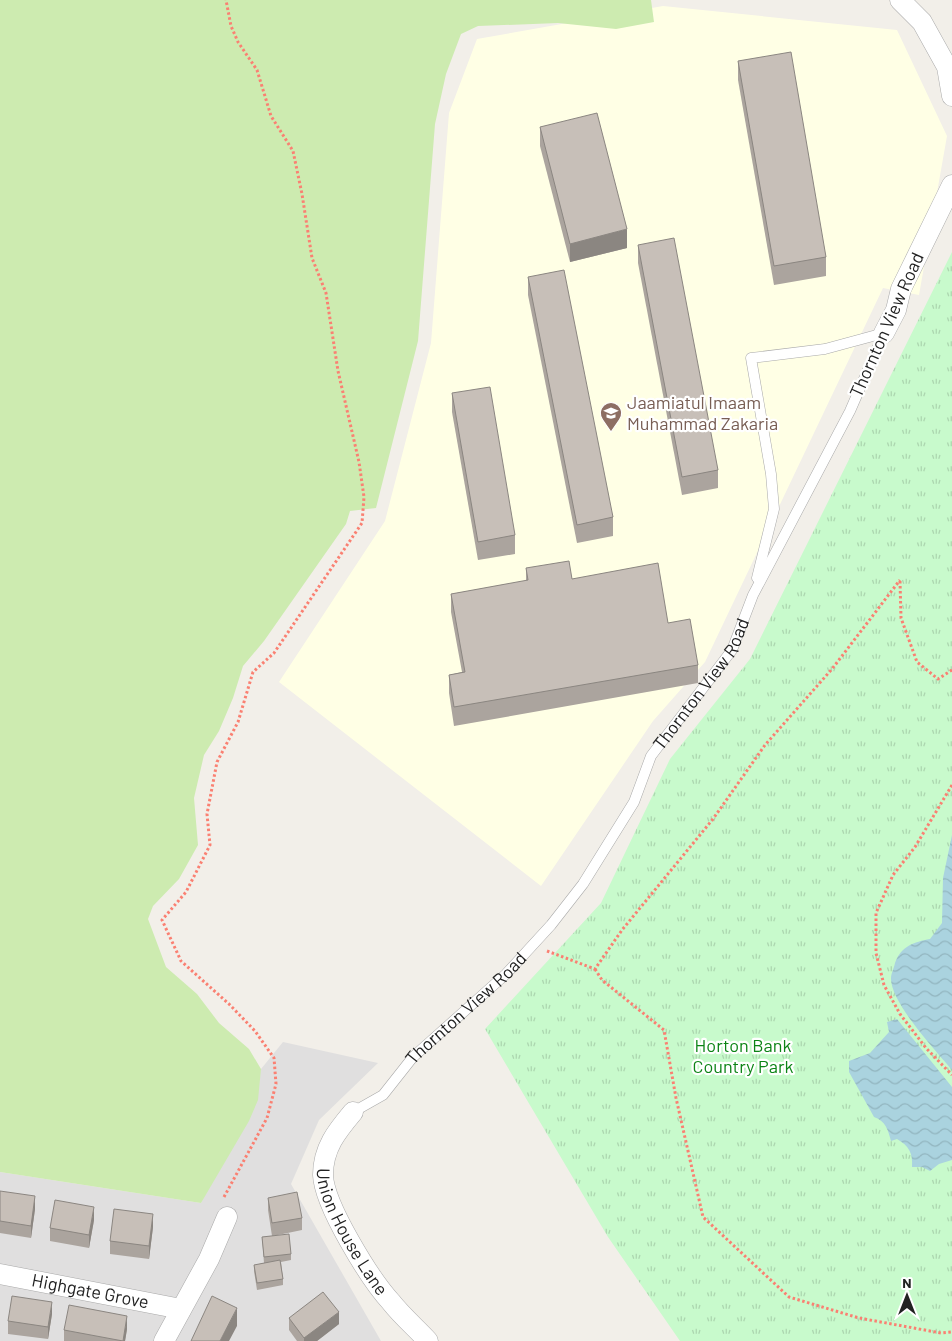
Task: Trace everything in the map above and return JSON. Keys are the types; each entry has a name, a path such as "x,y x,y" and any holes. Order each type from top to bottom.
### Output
{"street":[{"path":"900,0 922,22 948,68 952,96"},
{"name":"Thornton View Road","path":"884,333 896,310 901,289 952,185"},
{"name":"Union House Lane","path":"353,1112 330,1140 323,1176 332,1209 364,1265 390,1301 428,1341"},
{"path":"164,1341 209,1260 227,1217"},
{"name":"Highgate Grove","path":"0,1274 181,1309"}],"lane":[{"path":"753,595 774,509 771,474 751,358 825,349 884,333"},
{"name":"Thornton View Road","path":"353,1112 383,1095 413,1057 506,974 532,946 583,884 634,802 651,756 732,650 753,595 850,411 884,333"}],"path":[{"path":"226,0 231,26 238,42 257,70 272,116 293,151 312,258 326,293 331,334 359,462 364,498 362,523 274,653 253,672 238,722 217,762 207,814 210,845 186,892 162,920 181,961 229,1004 255,1031 274,1058 276,1084 267,1118 224,1196 227,1217"},
{"path":"594,969 633,916 713,820 765,745 832,669 900,580 901,618 917,662 938,679 952,670"},
{"path":"952,785 915,847 893,875 876,913 876,953 884,985 900,1014 926,1048 952,1075"},
{"path":"532,946 594,969 602,980 664,1030 676,1098 703,1216 789,1297 859,1318 941,1333 952,1332"}],"shaded area":[{"name":"Jaamiatul Imaam Muhammad Zakaria","path":"663,6 897,30 947,136 919,295 883,288 705,662 653,721 541,886 279,682 385,521 431,343 449,113 477,39"},
{"path":"283,1042 378,1063 319,1120 291,1184 381,1341 0,1341 0,1172 201,1203 261,1069"}],"green space":[{"path":"0,0 651,0 654,22 616,29 558,23 478,26 461,34 446,74 435,124 418,341 376,508 350,511 346,524 264,641 243,666 233,698 219,731 204,755 194,798 198,845 179,879 153,906 148,919 166,967 197,994 219,1023 249,1049 261,1069 258,1100 249,1121 201,1203 0,1172"},
{"name":"Horton Bank Country Park","path":"952,252 952,1341 680,1341 608,1237 485,1029 601,903 670,759 750,659"}],"water":[{"path":"952,835 952,1070 925,1039 906,1013 893,988 891,975 901,952 913,943 930,939 942,923 943,878"},
{"path":"897,1019 952,1087 952,1160 939,1164 930,1171 922,1167 912,1167 912,1158 909,1150 905,1144 897,1139 891,1141 886,1126 874,1117 849,1072 849,1061 870,1053 889,1032 887,1022"}],"building":[{"path":"791,52 826,257 774,266 738,61"},
{"path":"597,113 627,229 570,244 540,127"},
{"path":"674,238 718,470 682,477 638,245"},
{"path":"564,270 613,517 577,525 528,277"},
{"path":"490,387 515,535 478,542 452,393"},
{"path":"569,561 572,579 658,563 668,623 690,619 698,665 454,707 449,675 465,672 451,594 528,580 526,568"},
{"path":"0,1191 35,1196 31,1226 0,1221"},
{"path":"297,1192 302,1218 272,1223 268,1198"},
{"path":"55,1200 94,1207 89,1235 50,1228"},
{"path":"114,1209 153,1214 149,1246 110,1241"},
{"path":"289,1234 291,1254 264,1257 262,1237"},
{"path":"280,1260 283,1279 257,1283 254,1265"},
{"path":"323,1292 339,1312 304,1338 289,1318"},
{"path":"12,1296 52,1302 48,1327 8,1321"},
{"path":"212,1296 237,1308 220,1341 191,1341"},
{"path":"69,1305 127,1316 123,1341 64,1330"}],"place":[{"name":"Jaamiatul Imaam Muhammad Zakaria","path":"611,432"}]}
